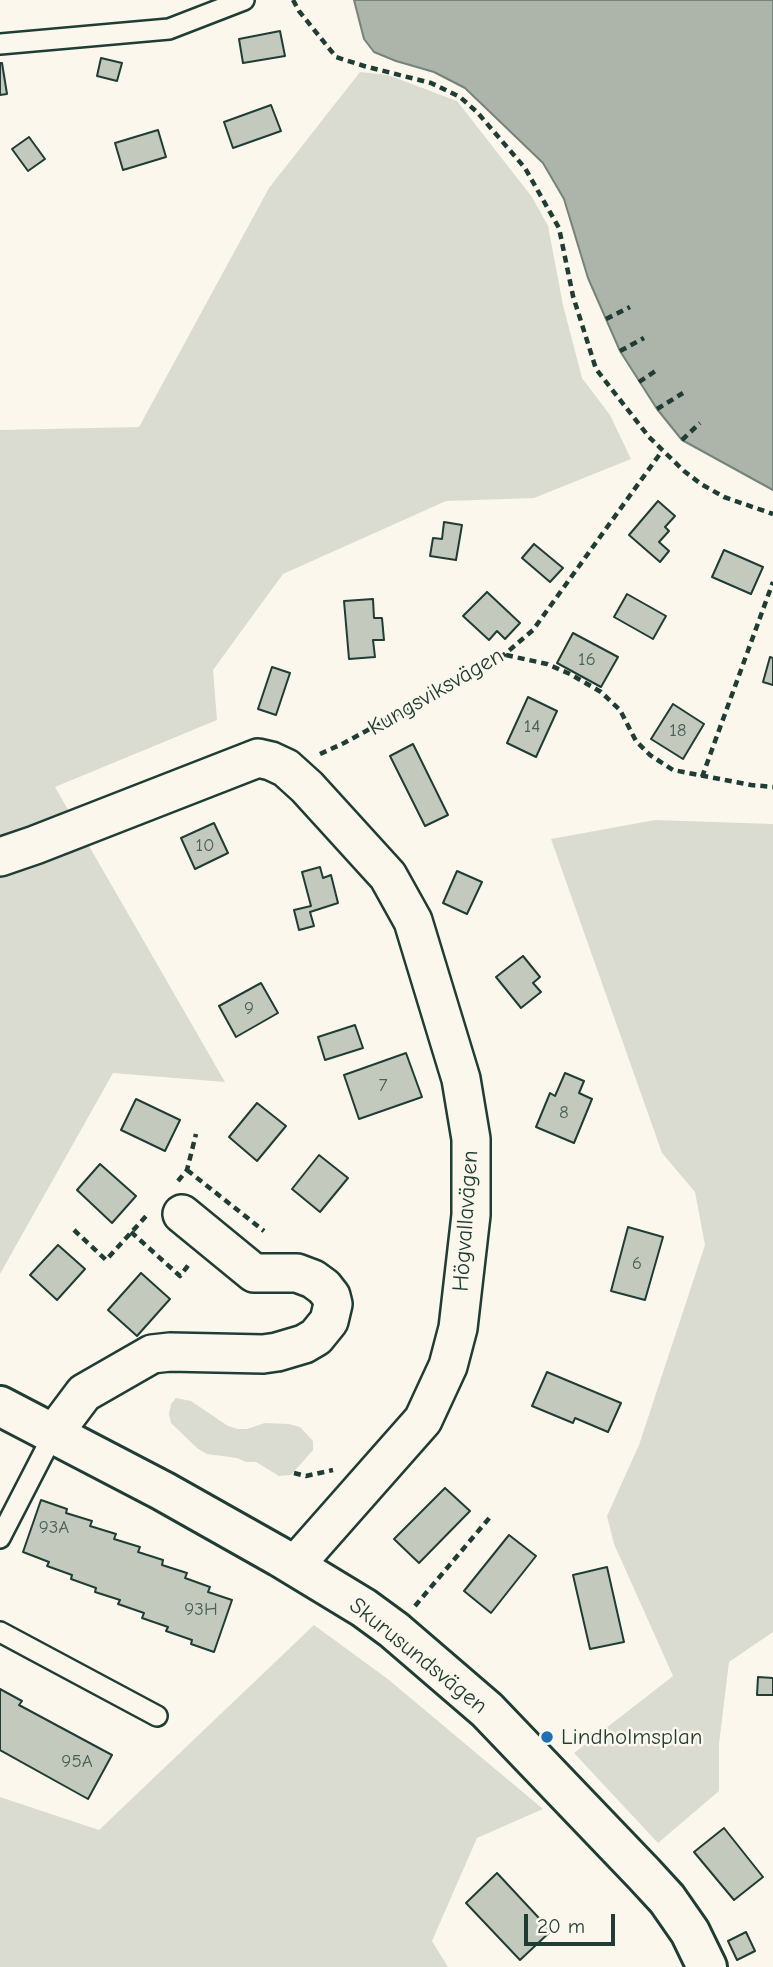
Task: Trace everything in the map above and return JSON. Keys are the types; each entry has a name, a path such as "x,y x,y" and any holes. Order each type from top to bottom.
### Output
{"street":[{"path":"0,857 258,758 279,765"},
{"name":"Högvallavägen","path":"279,765 307,786 388,876 413,921 461,1079 471,1139 471,1215 458,1328 448,1366 423,1420 295,1565"},
{"path":"54,1433 84,1393 152,1354 262,1354 304,1344 323,1330 333,1313 331,1296 313,1279 297,1273 254,1273 170,1203"},
{"name":"Skurusundsvägen","path":"0,1406 163,1491 295,1565 394,1630 487,1710 644,1874 667,1899 690,1931 707,1967"}],"lane":[{"path":"0,44 169,29 244,0"},
{"path":"0,1538 54,1433"},
{"path":"0,1632 157,1716"}],"path":[{"path":"293,0 336,57 431,83 460,97 525,168 559,228 573,296 597,369 662,452 701,484 724,497 773,514"},
{"path":"606,319 630,307"},
{"path":"620,351 644,338"},
{"path":"639,382 657,370"},
{"path":"657,409 682,393"},
{"path":"682,440 700,424"},
{"name":"Kungsviksvägen","path":"279,765 345,743 434,696 505,654 533,630 662,452"},
{"path":"702,777 773,582"},
{"path":"505,654 559,669 601,692 620,710 636,741 650,755 673,770 773,787"},
{"path":"74,1230 106,1259 131,1232 170,1203 187,1170 196,1134"},
{"path":"187,1170 264,1231"},
{"path":"131,1232 180,1276 211,1238"},
{"path":"394,1630 491,1516"}],"shaded area":[{"path":"354,0 773,0 773,490 682,440 657,409 620,351 588,278 564,199 543,163 465,88 434,72 374,52 364,39"},
{"path":"360,72 388,75 457,101 532,197 548,226 563,305 582,378 610,415 631,459 534,498 446,501 283,574 213,670 217,720 55,787 225,1082 113,1073 0,1274 0,430 139,427 269,188"},
{"path":"655,820 773,824 773,1632 729,1662 719,1744 719,1791 658,1843 574,1753 673,1676 614,1544 607,1516 639,1445 705,1245 695,1192 662,1153 551,839"},
{"path":"176,1398 191,1401 228,1426 238,1429 265,1423 300,1427 313,1441 313,1450 291,1475 279,1476 256,1462 207,1454 171,1423 171,1404"},
{"path":"314,1625 389,1680 543,1809 477,1838 432,1941 448,1967 0,1967 0,1797 99,1830"}],"building":[{"path":"280,31 285,56 243,63 239,39"},
{"path":"101,58 122,63 117,81 97,76"},
{"path":"0,63 7,94 0,95"},
{"path":"271,105 281,131 233,148 224,122"},
{"path":"158,130 166,157 123,170 115,143"},
{"path":"29,137 45,159 28,171 12,149"},
{"path":"658,501 675,516 665,527 669,531 659,542 669,551 660,562 629,535"},
{"path":"444,522 462,525 456,560 430,556 433,538 442,539"},
{"path":"534,544 563,568 550,582 522,558"},
{"path":"724,550 763,567 751,594 712,577"},
{"path":"487,592 520,623 505,639 497,631 489,640 463,616"},
{"path":"627,594 666,616 653,639 614,617"},
{"path":"373,599 374,618 382,618 384,640 373,640 375,657 349,659 344,601"},
{"path":"573,633 618,657 601,687 557,663"},
{"path":"770,657 773,658 773,685 763,682"},
{"path":"272,667 290,673 276,715 258,709"},
{"path":"528,697 557,711 536,757 507,743"},
{"path":"673,704 704,724 683,759 651,739"},
{"path":"413,744 448,815 425,826 390,756"},
{"path":"214,823 228,853 195,869 181,838"},
{"path":"320,867 323,878 331,875 338,903 310,912 314,926 299,930 294,910 311,906 302,872"},
{"path":"457,871 482,882 467,914 443,903"},
{"path":"523,956 540,977 533,983 541,992 521,1008 496,977"},
{"path":"261,983 278,1013 236,1037 219,1006"},
{"path":"355,1025 363,1048 325,1060 318,1037"},
{"path":"406,1053 422,1097 359,1119 344,1075"},
{"path":"565,1073 584,1081 579,1093 592,1099 574,1143 536,1127 550,1093 555,1096"},
{"path":"136,1099 180,1120 165,1151 121,1130"},
{"path":"257,1103 286,1126 257,1161 229,1137"},
{"path":"319,1155 348,1178 320,1212 292,1189"},
{"path":"100,1164 136,1196 112,1223 77,1190"},
{"path":"628,1227 663,1237 645,1300 611,1291"},
{"path":"58,1245 85,1269 57,1300 30,1275"},
{"path":"141,1273 170,1299 137,1336 108,1310"},
{"path":"547,1372 621,1403 608,1432 575,1418 573,1423 532,1406"},
{"path":"445,1488 470,1511 419,1563 394,1539"},
{"path":"41,1500 67,1509 66,1513 92,1521 90,1526 116,1534 114,1539 140,1547 138,1552 163,1560 162,1565 187,1573 185,1578 210,1587 208,1592 232,1600 214,1652 191,1644 192,1640 166,1631 168,1627 142,1618 144,1613 118,1604 120,1600 95,1592 96,1588 71,1579 72,1575 47,1566 49,1562 23,1552"},
{"path":"509,1535 536,1556 491,1613 464,1591"},
{"path":"607,1567 624,1642 590,1649 573,1575"},
{"path":"758,1677 773,1678 773,1695 757,1695"},
{"path":"0,1689 22,1701 19,1705 112,1755 88,1799 0,1750"},
{"path":"724,1828 763,1877 734,1900 694,1852"},
{"path":"497,1873 551,1931 520,1960 466,1903"},
{"path":"746,1932 755,1951 737,1960 728,1941"}],"place":[{"name":"Lindholmsplan","path":"547,1737"}]}
